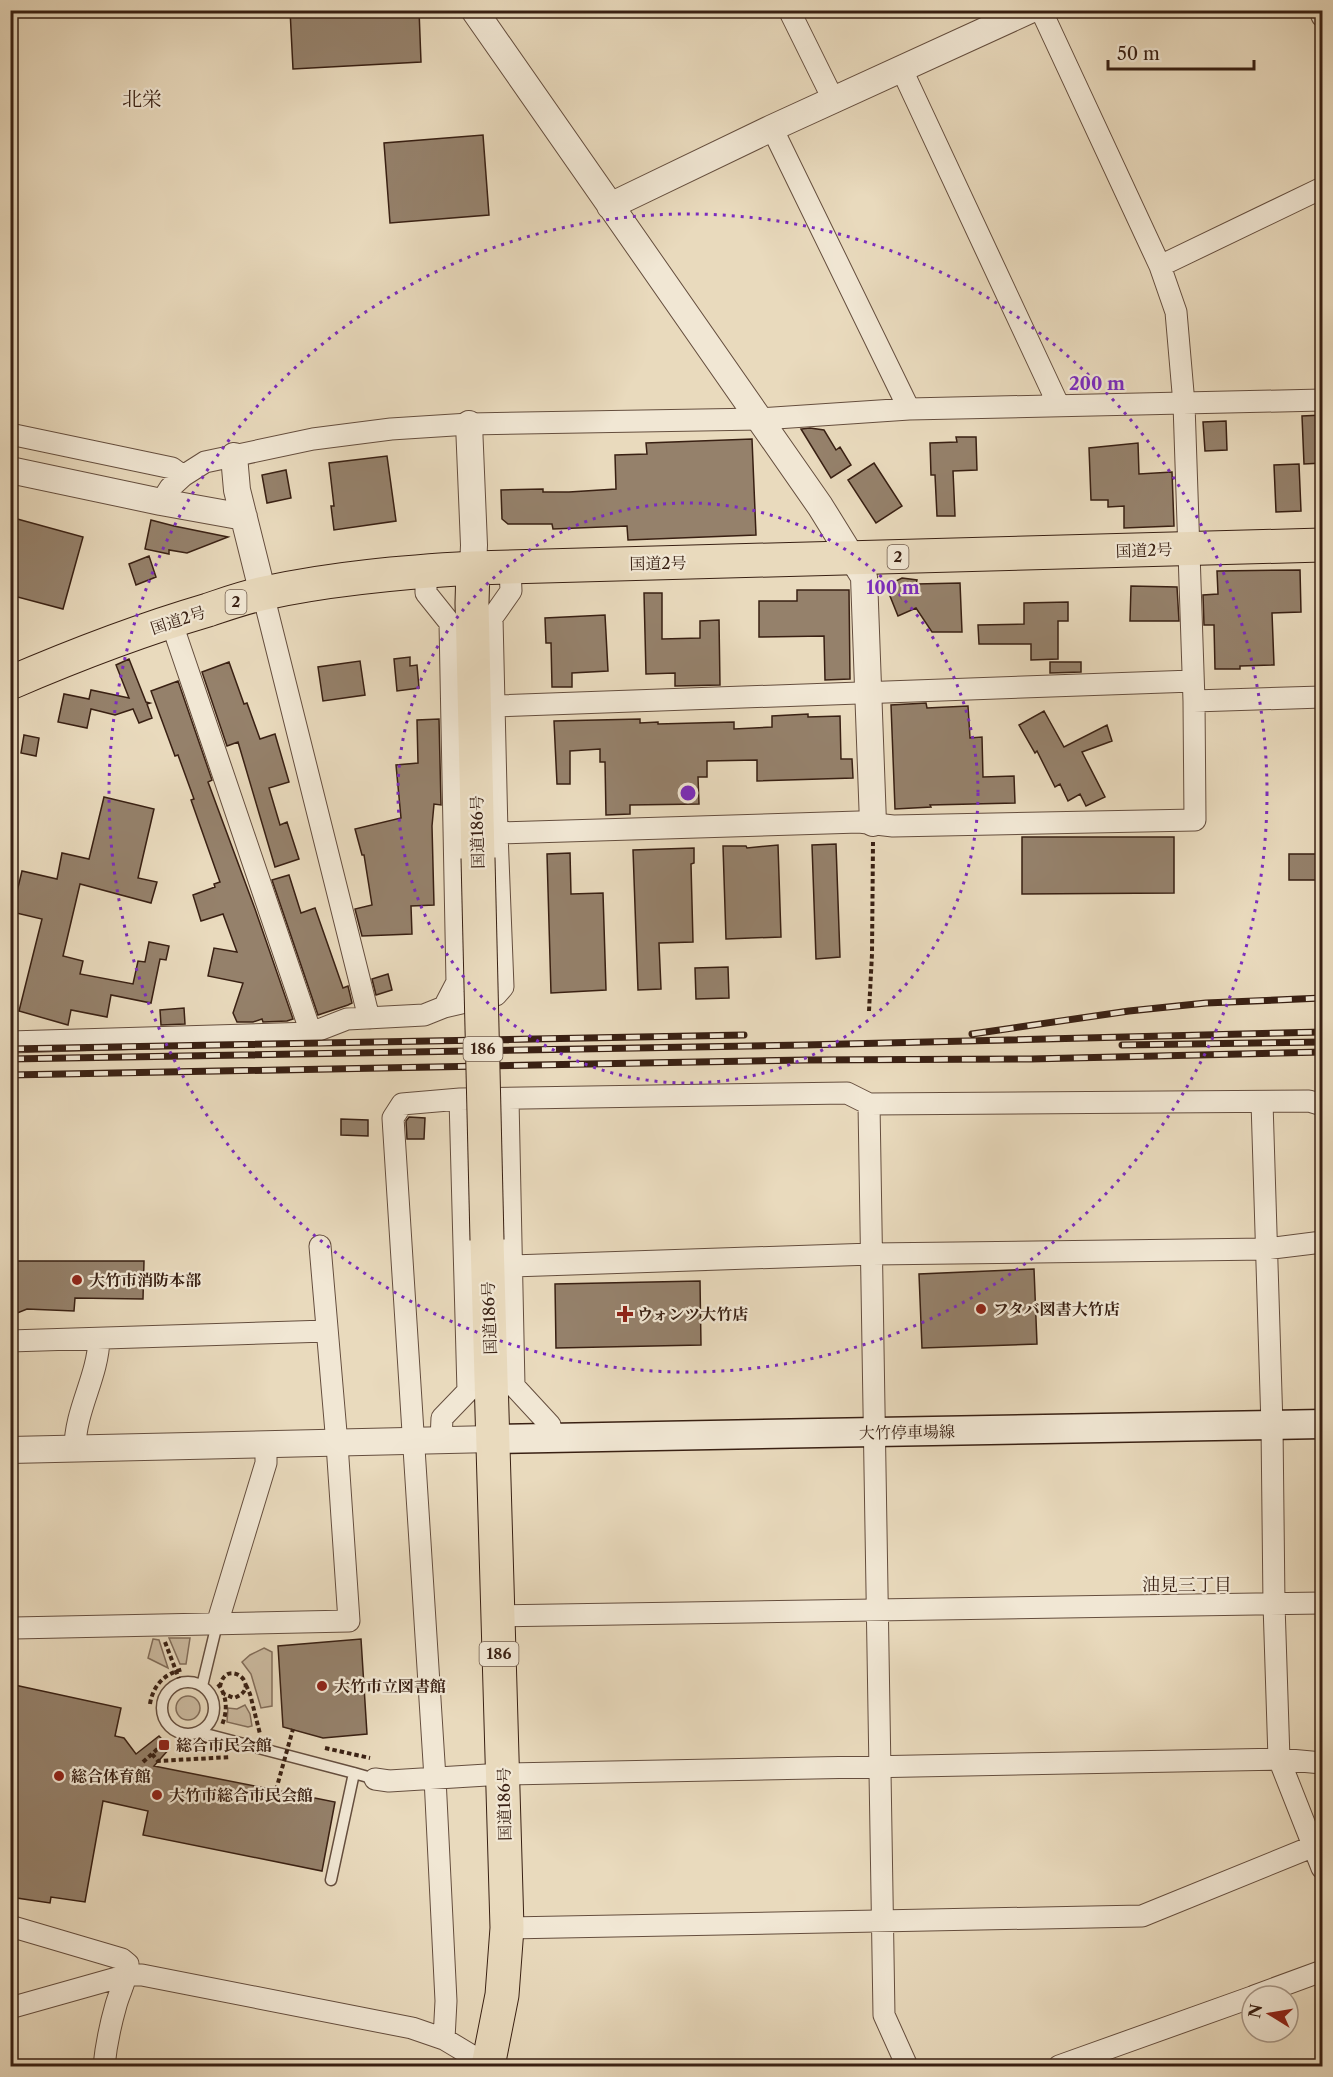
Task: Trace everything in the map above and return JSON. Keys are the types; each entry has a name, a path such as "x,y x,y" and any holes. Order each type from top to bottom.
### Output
{"highway":[{"name":"国道2号","path":"10,683 85,651 171,621 263,594 311,585 426,571 1323,544"},
{"name":"国道186号","path":"473,568 472,603 488,846 487,1234 507,1928 502,1995 489,2066"}],"main road":[{"name":"大竹停車場線","path":"492,1439 1323,1424"}],"street":[{"path":"474,10 820,506 864,577 873,823"},
{"path":"789,10 834,101"},
{"path":"610,206 772,128 1030,10"},
{"path":"488,846 847,822 893,826 1196,820 1184,404 1176,312 1160,266 1041,10"},
{"path":"1320,10 1323,16"},
{"path":"902,70 1058,404"},
{"path":"772,128 909,409"},
{"path":"1160,266 1323,188"},
{"path":"161,502 170,488 183,476 205,462 313,439 391,429 469,424 760,419 909,409 1058,404 1184,404 1323,400"},
{"path":"469,424 473,568"},
{"path":"10,434 172,468 183,476"},
{"path":"234,456 237,490 369,1018"},
{"path":"10,470 244,517"},
{"path":"10,1042 311,1033 347,1020 424,1016 444,1007 496,995 503,987 488,846 494,706 492,618 511,591 510,568"},
{"path":"426,571 426,593 450,623 457,982 444,1007"},
{"path":"171,621 311,1033"},
{"path":"494,706 869,693 1193,691 1323,697"},
{"path":"444,2039 446,2001 435,1778 393,1118 402,1104 460,1099 848,1093 869,1104 1309,1101 1323,1105"},
{"path":"460,1099 487,1234 512,1266 514,1386 550,1425 552,1438"},
{"path":"441,1440 442,1418 468,1391 487,1234 508,1099"},
{"path":"1262,1102 1279,1759 1323,1868"},
{"path":"869,1104 884,2015 907,2067"},
{"path":"512,1266 872,1254 1266,1250 1323,1242"},
{"path":"10,1630 14,1628 349,1621 320,1246"},
{"path":"10,1341 327,1331"},
{"path":"75,1448 75,1430 99,1354 99,1339"},
{"path":"10,1450 492,1439"},
{"path":"217,1624 266,1463 266,1445"},
{"path":"498,1616 1323,1603"},
{"path":"375,1779 389,1781 503,1774 1279,1759 1323,1763"},
{"path":"507,1928 1142,1916 1314,1846"},
{"path":"10,1926 122,1959 128,1964 127,1975 115,2008 104,2067"},
{"path":"1287,1984 1323,1971"},
{"path":"10,2008 127,1975 142,1975 412,2028 444,2039 489,2066"},
{"path":"1059,2067 1240,2001"}],"lane":[{"path":"202,1686 217,1624"},
{"path":"188,1682 202,1686 212,1698 214,1708 207,1726 198,1732 188,1734 171,1728 164,1718 162,1708 164,1698 170,1690 181,1683 188,1682"},
{"path":"198,1732 375,1779"},
{"path":"331,1880 354,1773"}],"path":[{"path":"869,1011 873,823"},
{"path":"158,1625 181,1683"},
{"path":"150,1704 158,1683 170,1673 184,1669"},
{"path":"220,1687 226,1675 239,1674 243,1678 250,1694 260,1734"},
{"path":"216,1681 224,1694 226,1711 222,1726"},
{"path":"224,1694 234,1698 240,1696 245,1685"},
{"path":"276,1790 293,1730"},
{"path":"143,1762 165,1742"},
{"path":"152,1754 158,1761 229,1757"}],"shaded area":[{"path":"169,1638 190,1638 186,1664 180,1664"},
{"path":"153,1639 159,1640 168,1668 148,1658"},
{"path":"264,1648 272,1652 272,1706 261,1708 251,1674 242,1662"},
{"path":"183,1696 193,1696 200,1703 200,1713 193,1720 183,1720 176,1713 176,1703"},
{"path":"245,1705 250,1714 252,1726 227,1722 228,1708 237,1709"}],"building":[{"path":"290,10 419,10 421,62 293,69"},
{"path":"483,135 489,215 390,223 384,143"},
{"path":"1323,415 1323,463 1304,464 1302,416"},
{"path":"1226,421 1227,450 1205,451 1203,422"},
{"path":"801,429 824,430 836,450 840,447 851,465 831,478"},
{"path":"956,437 976,437 977,470 953,471 955,516 937,516 935,475 931,475 930,443 957,442"},
{"path":"752,439 756,535 628,540 627,526 553,529 552,524 508,524 502,519 501,490 543,489 543,492 569,492 616,489 615,455 647,454 646,443"},
{"path":"1138,443 1139,474 1172,472 1174,526 1124,528 1124,506 1108,507 1108,500 1091,500 1089,448"},
{"path":"387,456 396,521 334,530 329,463"},
{"path":"874,463 902,506 876,523 848,480"},
{"path":"1299,464 1301,511 1276,512 1274,465"},
{"path":"286,470 291,498 267,503 262,475"},
{"path":"10,517 83,537 63,609 10,595"},
{"path":"151,520 228,537 187,553 169,550 169,554 145,549"},
{"path":"149,556 156,577 136,585 129,564"},
{"path":"1300,570 1301,612 1272,613 1274,665 1215,669 1214,625 1204,625 1203,595 1218,594 1217,571"},
{"path":"902,578 917,580 916,584 960,583 962,632 932,632 916,608 898,616 886,586"},
{"path":"1131,586 1177,587 1179,621 1130,621"},
{"path":"797,590 849,590 850,679 825,680 824,636 759,637 759,601 797,601"},
{"path":"644,593 662,593 662,639 700,638 700,621 719,620 720,685 675,686 675,673 646,674"},
{"path":"1068,602 1068,621 1058,621 1058,659 1031,660 1031,644 979,644 978,625 1024,624 1024,603"},
{"path":"605,615 608,671 572,673 572,687 552,687 551,643 546,643 545,618"},
{"path":"410,657 410,666 417,665 419,688 397,691 394,659"},
{"path":"129,659 146,702 150,703 147,704 152,718 139,723 133,709 115,715 91,709 87,728 58,722 64,694 89,699 91,690 129,698 116,665"},
{"path":"360,661 365,695 323,701 318,667"},
{"path":"229,662 260,739 275,734 289,782 269,788 280,825 287,822 299,859 275,867 238,742 227,746 202,672"},
{"path":"1050,662 1081,662 1081,672 1050,673"},
{"path":"178,681 212,780 208,782 293,1019 287,1021 263,1022 262,1019 253,1022 237,1022 233,1013 243,983 208,976 214,948 237,952 223,914 201,921 193,895 215,887 214,884 220,882 191,800 194,799 151,691"},
{"path":"926,703 927,708 968,706 970,738 982,737 983,777 1014,776 1015,803 930,805 931,807 895,809 891,705"},
{"path":"1044,711 1064,747 1107,725 1112,741 1082,752 1105,797 1086,806 1080,794 1068,801 1060,784 1055,787 1037,751 1035,753 1019,725"},
{"path":"808,714 808,717 840,716 841,759 852,759 853,778 757,781 757,760 707,761 707,777 698,777 699,804 630,805 630,814 606,815 605,762 600,762 600,749 570,751 570,784 557,784 554,721 640,719 640,723 658,722 658,724 734,722 734,729 772,727 772,716"},
{"path":"439,719 441,805 434,804 432,826 434,905 411,906 412,934 362,936 355,909 372,905 364,855 362,855 355,829 401,818 396,765 418,763 417,720"},
{"path":"24,735 39,738 36,756 21,753"},
{"path":"104,797 154,809 138,878 157,882 151,903 80,884 63,956 83,961 80,974 133,984 138,961 145,962 149,942 169,946 166,960 160,959 151,1003 111,995 107,1017 71,1010 68,1025 19,1011 42,919 12,912 22,871 57,879 62,853 89,859"},
{"path":"1022,837 1174,837 1174,893 1022,894"},
{"path":"836,844 840,957 816,959 812,845"},
{"path":"778,845 781,937 726,939 723,846 746,846 747,848"},
{"path":"694,848 694,863 691,864 693,942 659,943 661,989 638,990 633,850"},
{"path":"570,853 571,894 603,893 606,990 551,993 547,854"},
{"path":"1289,854 1323,854 1323,880 1289,880"},
{"path":"289,875 301,913 315,908 343,988 348,986 352,1003 318,1015 272,880"},
{"path":"728,967 729,998 696,999 695,968"},
{"path":"388,974 392,990 376,995 372,979"},
{"path":"184,1008 185,1024 161,1025 160,1010"},
{"path":"409,1117 425,1118 424,1139 407,1139 406,1121"},
{"path":"341,1119 368,1120 368,1136 341,1135"},
{"name":"大竹市消防本部","path":"10,1261 144,1261 143,1299 75,1298 74,1311 27,1309 10,1316"},
{"path":"1034,1269 1037,1344 922,1348 919,1274"},
{"path":"700,1281 701,1345 556,1348 555,1284"},
{"name":"大竹市立図書館","path":"361,1639 367,1734 323,1738 283,1727 278,1646"},
{"name":"大竹市総合市民会館","path":"10,1684 121,1708 115,1736 124,1738 136,1754 159,1736 170,1748 154,1766 335,1802 322,1871 143,1835 148,1811 103,1801 85,1902 51,1897 50,1903 10,1897"}],"railway":[{"path":"972,1034 1129,1011 1206,1003 1322,998"},
{"path":"10,1059 804,1045 1322,1032"},
{"path":"10,1049 744,1035"},
{"path":"1122,1045 1322,1042"},
{"path":"10,1075 806,1060 1031,1059 1322,1052"}],"place":[{"name":"大竹市消防本部","path":"77,1280"},
{"name":"フタバ図書大竹店","path":"981,1309"},
{"name":"ウォンツ大竹店","path":"625,1314"},
{"name":"大竹市立図書館","path":"322,1686"},
{"name":"総合市民会館","path":"164,1745"},
{"name":"総合体育館","path":"59,1776"},
{"name":"大竹市総合市民会館","path":"157,1795"}],"district":[{"name":"北栄","path":"142,99"},
{"name":"油見三丁目","path":"1187,1585"}]}
